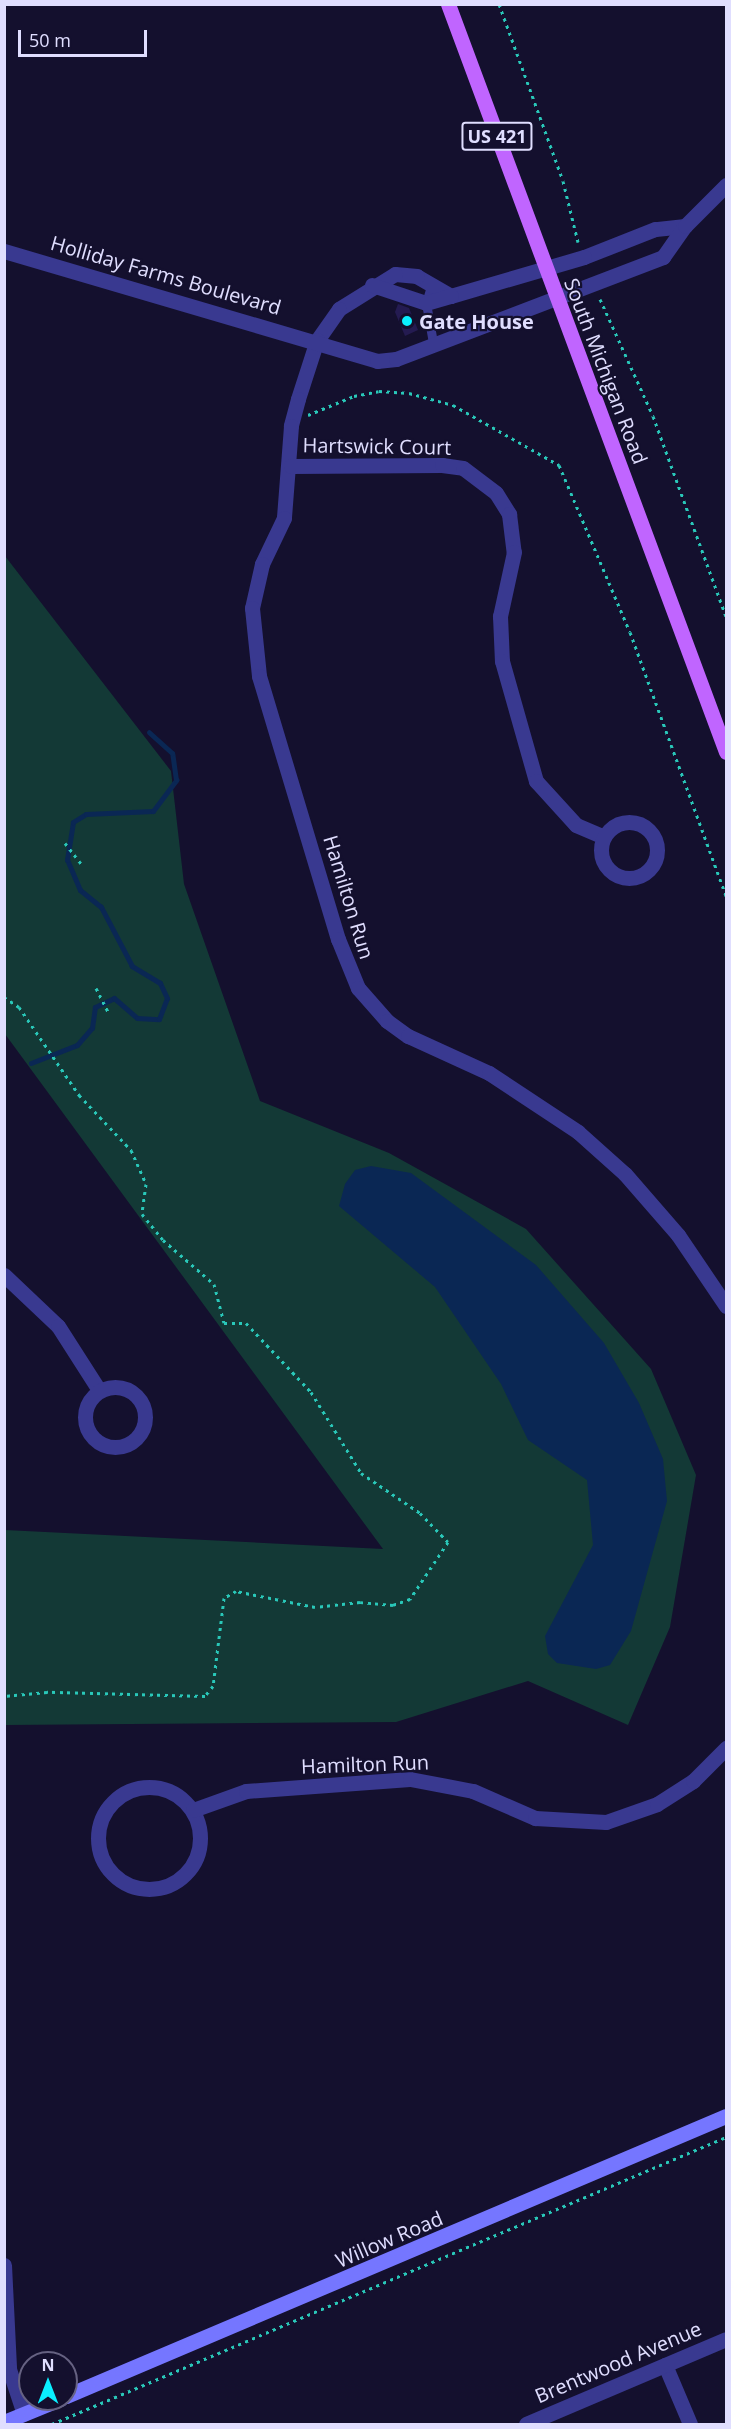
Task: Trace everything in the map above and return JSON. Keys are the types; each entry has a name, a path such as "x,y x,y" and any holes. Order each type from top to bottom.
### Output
{"main road":[{"name":"South Michigan Road","path":"448,4 726,752"}],"street":[{"name":"Holliday Farms Boulevard","path":"4,251 317,340 340,353 377,362 396,359 432,342 663,257 686,225 726,185"},
{"path":"372,285 426,303 584,257 655,229 686,225"},
{"path":"317,340 339,309 372,285 395,274 432,283 451,296"},
{"name":"Hamilton Run","path":"317,340 295,411 284,518 255,586 254,651 338,939 358,988 387,1021 408,1036 489,1073 578,1132 625,1174 655,1209 726,1306"},
{"name":"Hartswick Court","path":"291,466 442,465 463,468 496,493 509,514 514,552 500,616 502,661 536,781 576,825 604,837"},
{"path":"4,1275 58,1326 99,1390"},
{"path":"127,1389 141,1402 143,1429 129,1443 108,1447 90,1436 84,1416 99,1390 127,1389"},
{"name":"Hamilton Run","path":"193,1810 246,1791 410,1779 473,1791 535,1818 606,1822 657,1804 693,1782 726,1748"},
{"path":"165,1789 193,1810 199,1825 199,1849 188,1871 176,1881 161,1888 129,1884 105,1863 99,1829 116,1799 131,1790 165,1789"},
{"name":"Willow Road","path":"78,2391 726,2116"},
{"path":"4,2265 9,2369 24,2414"},
{"name":"Brentwood Avenue","path":"526,2424 726,2339"},
{"path":"665,2365 690,2424"},
{"path":"4,2422 31,2411"}],"lane":[{"path":"432,283 426,303 432,342"}],"path":[{"path":"499,4 563,181 584,257"},
{"path":"594,284 652,416 726,617"},
{"path":"295,411 312,416 354,396 379,391 409,393 453,405 559,465 630,632 726,896"},
{"path":"65,843 83,866"},
{"path":"96,988 109,1013"},
{"path":"4,997 19,1007 79,1095 131,1150 146,1184 142,1214 164,1240 214,1284 224,1323 246,1323 311,1392 361,1473 420,1513 444,1533 448,1542 410,1599 393,1605 360,1602 315,1607 236,1591 224,1598 213,1686 205,1696 47,1692 4,1696"},
{"path":"52,2424 726,2137"}],"green space":[{"path":"5,556 171,771 184,884 260,1101 389,1153 526,1229 651,1369 696,1475 670,1627 628,1725 528,1681 396,1722 5,1725 5,1530 383,1549 5,1034"}],"water":[{"path":"371,1166 411,1173 536,1265 604,1343 639,1403 663,1459 667,1501 631,1631 610,1665 596,1669 557,1663 548,1654 545,1636 593,1545 587,1480 528,1440 501,1384 435,1287 339,1206 345,1184 355,1170"}],"building":[{"name":"Gate House","path":"398,304 409,308 418,330 405,336 395,312"}],"waterway":[{"path":"31,1063 77,1045 92,1028 95,1007 114,998 137,1018 159,1019 167,998 160,983 132,966 101,907 80,890 67,860 73,822 86,814 153,811 176,780 172,753 149,732"}],"place":[{"name":"Gate House","path":"407,321"}]}
